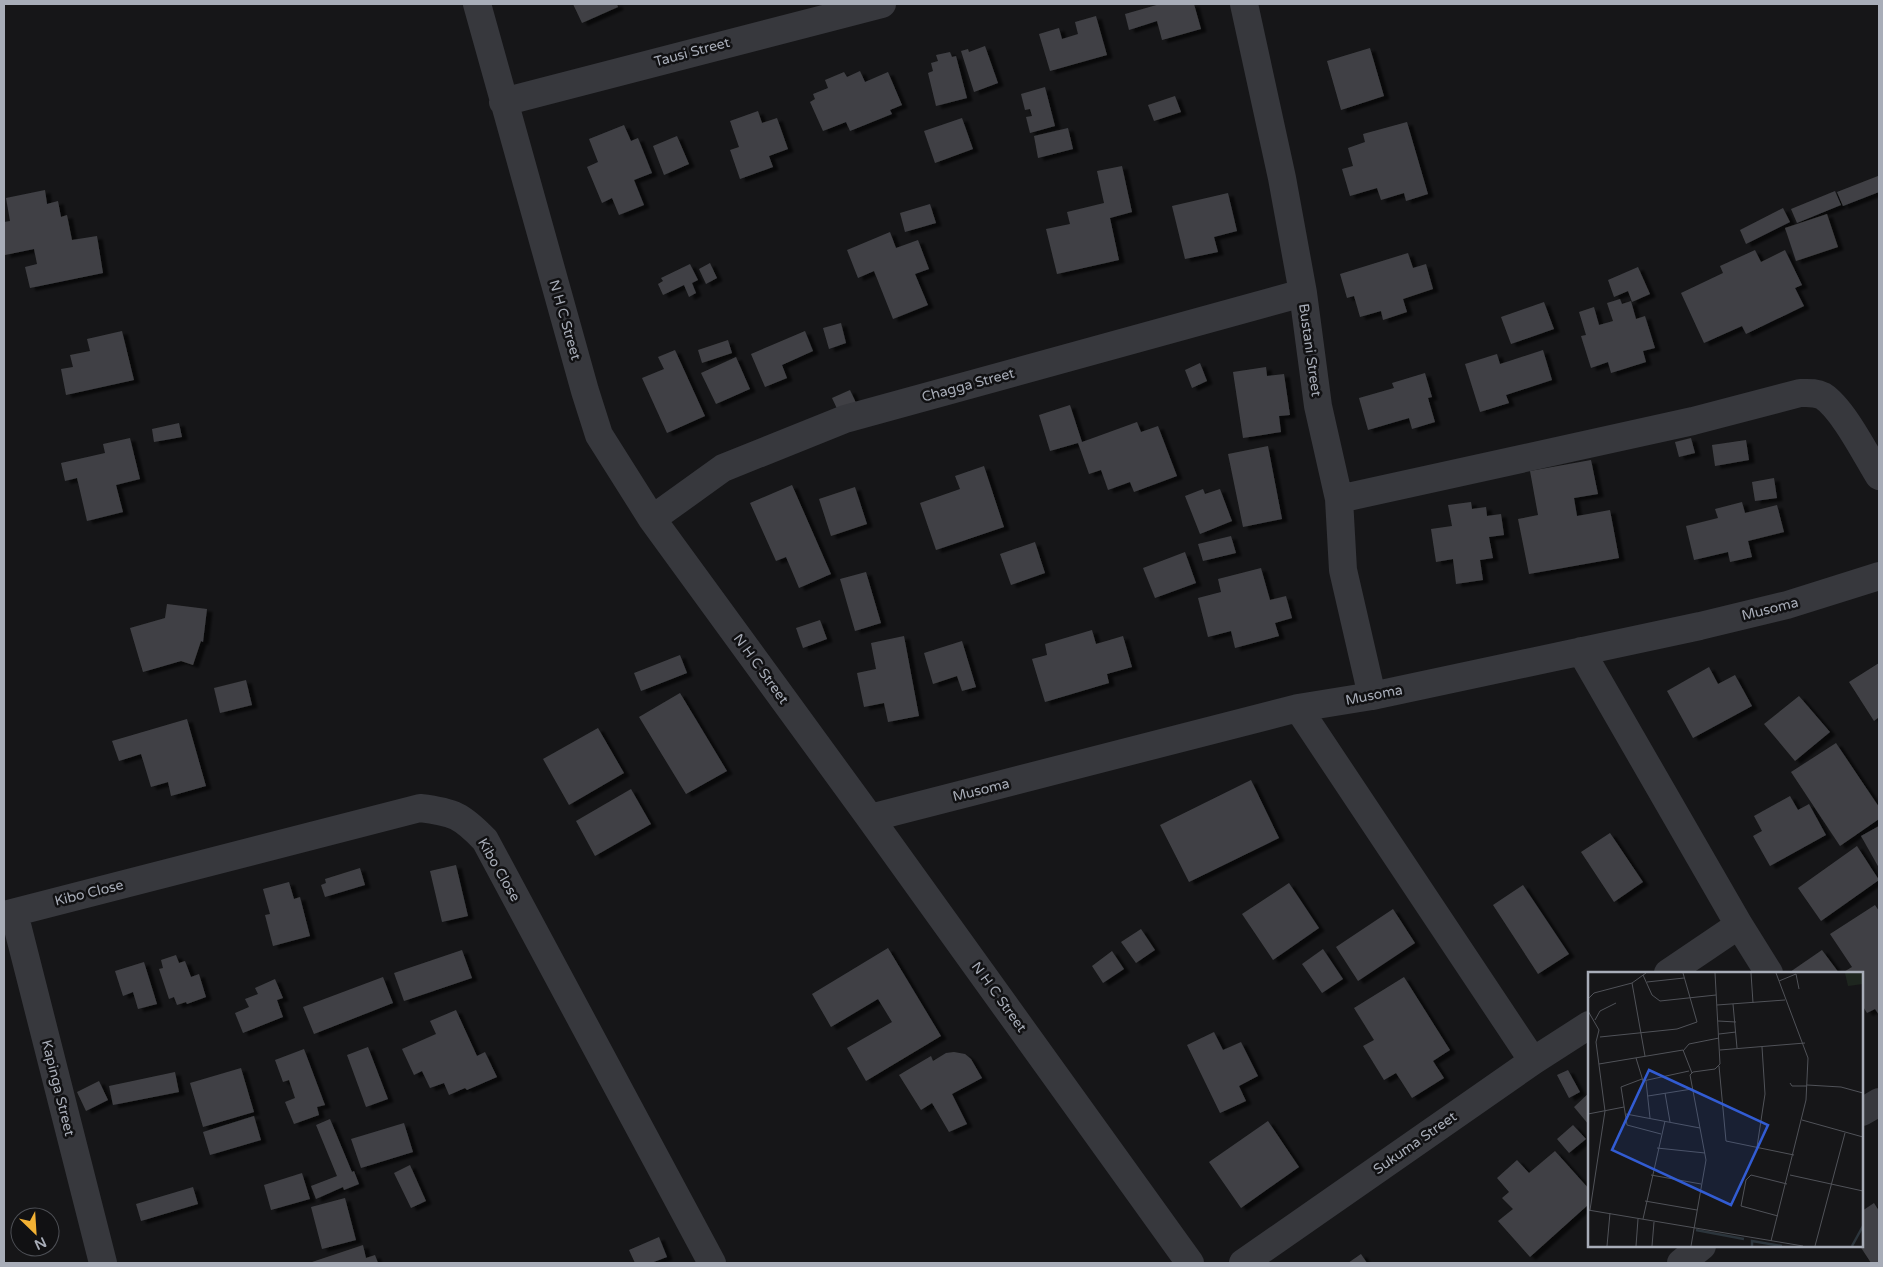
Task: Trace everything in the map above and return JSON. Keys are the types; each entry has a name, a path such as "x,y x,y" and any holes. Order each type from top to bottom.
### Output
{"street":[{"name":"N H C Street","path":"477,4 599,435 652,519 1190,1263"},
{"name":"Tausi Street","path":"504,102 882,4"},
{"name":"Bustani Street","path":"1244,4 1282,178 1302,293 1318,406 1339,499 1343,570 1372,696"},
{"name":"Chagga Street","path":"652,519 723,468 845,419 1302,293"},
{"path":"1339,499 1693,421 1806,393 1822,396 1837,408 1879,476"},
{"name":"Musoma","path":"870,818 1298,708 1372,696 1787,605 1879,576"},
{"path":"1581,651 1739,925 1768,972"},
{"path":"1298,708 1533,1061"},
{"name":"Kibo Close","path":"9,914 420,808 446,811 468,822 485,840 712,1263"},
{"name":"Kapinga Street","path":"9,914 103,1263"},
{"path":"1669,972 1739,925"},
{"name":"Sukuma Street","path":"1243,1263 1533,1061 1588,1026"},
{"path":"1681,1263 1701,1247"}],"building":[{"path":"573,4 617,4 618,7 582,23"},
{"path":"1160,4 1194,4 1201,29 1162,40 1157,21 1129,30 1125,14"},
{"path":"1096,16 1107,55 1050,71 1039,34 1059,28 1062,39 1078,34 1075,22"},
{"path":"985,46 998,83 974,92 961,51 968,49 969,52"},
{"path":"1370,48 1384,96 1341,110 1327,61"},
{"path":"950,52 952,57 956,56 967,98 936,106 928,73 933,71 931,63 938,61 936,55"},
{"path":"860,71 865,82 888,72 902,105 890,110 892,114 850,131 846,122 823,131 810,102 815,99 813,94 828,88 825,80 844,72 847,77"},
{"path":"1045,87 1055,126 1030,133 1026,117 1032,116 1030,109 1025,110 1021,94"},
{"path":"1175,96 1181,112 1154,121 1148,105"},
{"path":"758,111 762,123 777,118 788,149 769,156 773,167 740,179 730,150 739,147 730,121"},
{"path":"962,118 973,149 935,163 924,131"},
{"path":"1407,122 1428,194 1406,201 1404,193 1381,200 1377,188 1350,196 1342,169 1353,166 1348,148 1365,142 1363,134"},
{"path":"624,125 631,141 638,138 652,173 634,180 644,205 619,215 612,198 602,203 587,167 598,162 589,139"},
{"path":"1068,128 1073,149 1038,158 1034,136"},
{"path":"677,136 689,164 664,175 653,146"},
{"path":"1122,166 1132,212 1110,218 1119,260 1057,274 1046,229 1070,224 1067,212 1104,203 1097,171"},
{"path":"1878,176 1879,192 1843,206 1837,192"},
{"path":"45,190 47,204 58,201 61,217 67,215 72,240 97,236 103,273 30,288 25,267 37,264 34,249 5,255 4,222 10,221 6,198"},
{"path":"1835,191 1841,205 1797,223 1791,209"},
{"path":"1228,193 1237,231 1214,237 1218,252 1185,259 1172,206"},
{"path":"930,204 936,223 905,232 900,213"},
{"path":"1783,208 1790,222 1746,244 1740,230"},
{"path":"1827,214 1838,247 1796,261 1785,228"},
{"path":"890,232 896,248 918,240 929,269 915,274 928,305 893,319 874,271 858,278 847,250"},
{"path":"1755,250 1761,262 1785,250 1802,285 1795,288 1804,306 1746,334 1742,326 1704,343 1681,293 1723,273 1720,266"},
{"path":"1408,253 1413,268 1426,264 1433,289 1403,299 1407,312 1383,320 1381,311 1360,317 1354,296 1347,298 1340,274"},
{"path":"710,263 717,278 706,284 699,269"},
{"path":"690,264 698,280 692,283 696,293 689,297 684,285 663,295 658,284 663,281 661,278"},
{"path":"1638,267 1650,294 1632,302 1628,291 1614,297 1608,280"},
{"path":"1620,299 1622,304 1631,301 1636,319 1645,316 1655,348 1643,351 1646,362 1611,373 1608,362 1591,368 1581,336 1586,335 1579,312 1594,307 1599,325 1613,321 1607,303"},
{"path":"1544,302 1554,329 1511,344 1501,317"},
{"path":"841,323 846,343 829,349 823,328"},
{"path":"122,331 134,380 66,395 61,369 73,367 70,355 90,351 87,339"},
{"path":"805,331 813,351 782,365 787,378 765,387 751,354"},
{"path":"728,340 732,353 702,363 698,350"},
{"path":"675,350 705,416 667,433 642,378 664,369 658,357"},
{"path":"1543,350 1552,380 1506,395 1509,403 1480,412 1465,364 1497,354 1500,364"},
{"path":"736,357 750,389 716,404 701,373"},
{"path":"1200,363 1207,381 1192,388 1185,370"},
{"path":"1266,367 1267,376 1284,374 1290,415 1279,416 1281,432 1243,438 1233,372"},
{"path":"1425,373 1432,397 1428,398 1435,422 1412,429 1409,418 1368,430 1359,398 1394,388 1392,383"},
{"path":"850,390 858,407 840,415 832,398"},
{"path":"1070,405 1082,442 1137,422 1141,432 1158,426 1177,476 1134,492 1130,482 1108,490 1101,470 1089,474 1078,443 1050,451 1039,415"},
{"path":"179,423 182,437 154,442 152,429"},
{"path":"130,438 140,479 116,485 123,512 87,521 77,478 65,481 61,463 105,453 103,444"},
{"path":"1691,438 1695,453 1679,457 1675,442"},
{"path":"1746,440 1749,460 1715,466 1712,445"},
{"path":"1268,446 1282,519 1243,527 1228,454"},
{"path":"1591,460 1598,494 1574,498 1577,516 1610,510 1619,558 1529,574 1518,519 1538,515 1530,471"},
{"path":"984,466 1004,527 936,550 920,503 960,489 955,476"},
{"path":"1774,478 1777,498 1755,501 1752,482"},
{"path":"792,485 831,574 799,588 786,557 776,561 750,503"},
{"path":"855,487 867,524 831,536 819,499"},
{"path":"1203,489 1205,494 1220,489 1232,521 1200,534 1185,496"},
{"path":"1471,502 1472,509 1486,507 1487,516 1501,514 1504,535 1489,537 1493,558 1480,560 1483,580 1456,584 1453,559 1436,562 1431,529 1452,526 1448,505"},
{"path":"1742,502 1745,513 1777,505 1784,532 1748,541 1752,557 1730,562 1728,552 1694,560 1686,526 1718,518 1715,509"},
{"path":"1231,536 1236,553 1203,561 1198,544"},
{"path":"1035,542 1045,573 1011,585 1000,554"},
{"path":"1185,552 1196,583 1155,598 1143,568"},
{"path":"1261,568 1270,600 1286,596 1292,618 1275,623 1279,636 1235,648 1231,631 1208,637 1198,598 1221,592 1218,579"},
{"path":"866,572 881,623 855,631 840,579"},
{"path":"167,604 207,609 203,642 201,641 193,665 181,661 143,672 130,628 165,618"},
{"path":"820,620 827,639 803,648 796,628"},
{"path":"1092,630 1096,644 1123,636 1132,667 1107,674 1109,683 1045,702 1032,659 1047,655 1045,644"},
{"path":"904,636 919,716 888,722 884,703 864,707 857,673 876,669 871,643"},
{"path":"962,641 976,687 962,691 957,676 933,684 924,653"},
{"path":"680,655 687,673 641,691 634,673"},
{"path":"1879,663 1879,717 1874,721 1849,682"},
{"path":"1709,667 1718,684 1735,675 1752,706 1693,738 1667,691"},
{"path":"246,680 252,705 220,713 214,688"},
{"path":"680,693 727,771 686,794 639,717"},
{"path":"1799,696 1830,732 1795,761 1764,724"},
{"path":"187,719 206,786 171,796 168,782 151,787 141,754 119,761 112,741"},
{"path":"598,728 624,773 569,805 543,759"},
{"path":"1836,743 1879,807 1879,819 1840,846 1791,772"},
{"path":"1251,780 1279,838 1189,882 1160,825"},
{"path":"631,789 651,824 595,856 576,821"},
{"path":"1790,796 1798,810 1809,804 1826,835 1770,866 1753,836 1762,831 1754,816"},
{"path":"1879,826 1879,868 1861,836"},
{"path":"1610,833 1643,882 1614,902 1581,852"},
{"path":"1857,846 1879,880 1821,921 1798,888"},
{"path":"456,865 468,916 442,922 430,871"},
{"path":"360,868 365,885 325,897 321,885 326,883 325,879"},
{"path":"289,882 294,899 300,897 310,936 273,946 265,915 270,914 263,889"},
{"path":"1289,883 1319,928 1273,960 1242,914"},
{"path":"1523,885 1569,954 1538,974 1493,905"},
{"path":"1875,905 1879,911 1879,1015 1875,1009 1867,1013 1863,1007 1863,972 1844,972 1852,967 1830,934"},
{"path":"1393,909 1415,943 1358,981 1336,947"},
{"path":"1141,929 1155,950 1136,963 1121,942"},
{"path":"888,948 941,1036 866,1081 847,1048 892,1022 878,999 831,1027 812,994"},
{"path":"1323,949 1343,979 1322,993 1302,964"},
{"path":"462,950 472,978 404,1001 394,973"},
{"path":"1822,950 1838,972 1790,972"},
{"path":"1112,951 1124,969 1103,983 1092,966"},
{"path":"176,955 179,963 185,961 191,977 199,974 206,997 187,1004 186,1002 177,1005 174,997 169,999 159,969 163,968 161,960"},
{"path":"144,962 157,1004 138,1009 133,992 123,996 115,971"},
{"path":"383,977 393,1003 314,1034 303,1007"},
{"path":"1404,977 1450,1050 1433,1061 1444,1078 1412,1098 1396,1073 1384,1080 1363,1046 1374,1040 1354,1008"},
{"path":"275,979 283,998 277,1000 283,1017 243,1033 235,1013 249,1007 245,999 258,994 255,988"},
{"path":"456,1010 477,1056 485,1052 497,1077 467,1090 465,1088 449,1095 444,1083 430,1088 422,1071 414,1075 402,1049 436,1034 430,1021"},
{"path":"1214,1032 1223,1050 1241,1042 1258,1076 1239,1086 1246,1101 1220,1113 1187,1045"},
{"path":"368,1047 388,1099 366,1107 347,1055"},
{"path":"304,1049 325,1105 317,1107 319,1115 294,1124 285,1102 295,1098 289,1080 283,1082 275,1060"},
{"path":"946,1053 965,1054 971,1059 982,1078 952,1094 967,1124 949,1132 932,1103 921,1110 899,1075 931,1056 933,1061"},
{"path":"241,1068 254,1112 203,1127 190,1083"},
{"path":"1568,1070 1580,1092 1569,1098 1557,1075"},
{"path":"175,1072 179,1092 113,1105 109,1086"},
{"path":"99,1081 108,1100 86,1111 77,1092"},
{"path":"1588,1094 1588,1124 1574,1107"},
{"path":"254,1116 261,1140 210,1155 203,1132"},
{"path":"330,1119 352,1172 354,1171 359,1184 344,1190 343,1187 316,1199 311,1186 337,1176 316,1125"},
{"path":"1268,1121 1299,1167 1241,1208 1209,1162"},
{"path":"404,1123 413,1152 361,1168 351,1139"},
{"path":"1573,1125 1586,1139 1569,1153 1557,1139"},
{"path":"1555,1151 1588,1188 1588,1205 1530,1257 1498,1221 1513,1209 1502,1198 1509,1192 1497,1178 1517,1160 1529,1173"},
{"path":"410,1165 426,1201 411,1208 394,1173"},
{"path":"302,1173 310,1199 271,1210 264,1185"},
{"path":"193,1187 198,1204 141,1221 136,1204"},
{"path":"345,1198 356,1240 322,1249 311,1207"},
{"path":"1874,1203 1879,1211 1879,1263 1871,1263 1861,1247 1863,1247 1863,1210"},
{"path":"659,1237 667,1257 651,1263 635,1263 629,1250"},
{"path":"363,1245 366,1258 375,1255 378,1263 309,1263"},
{"path":"1361,1254 1367,1263 1348,1263"}]}
